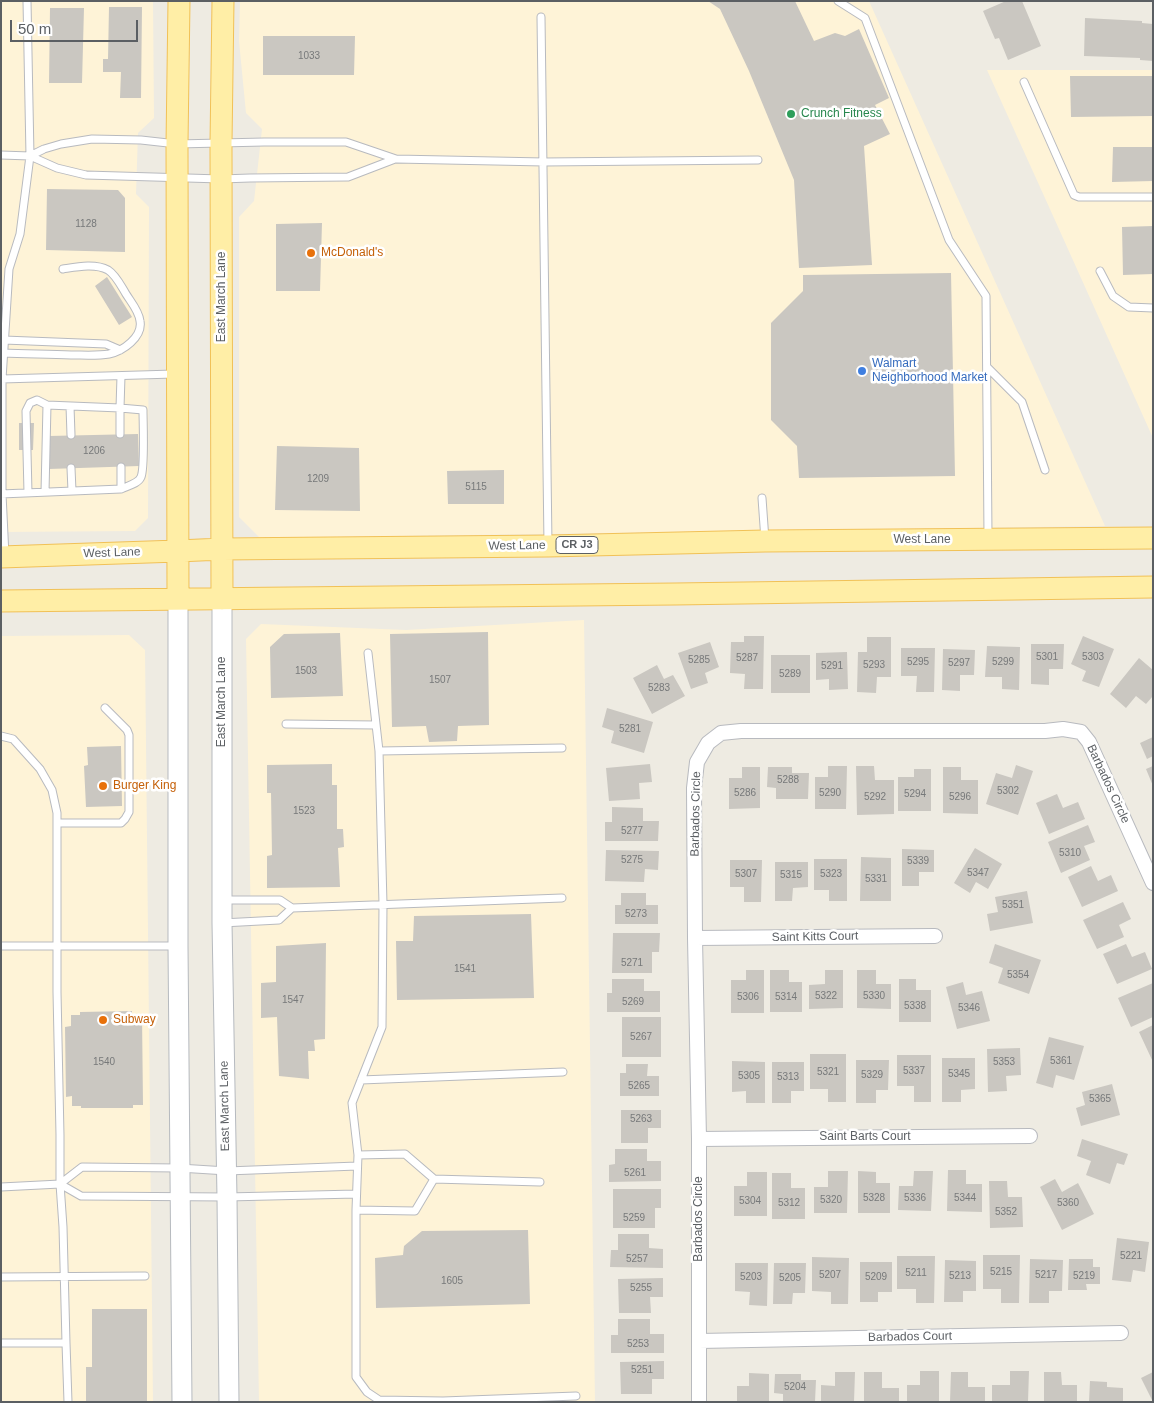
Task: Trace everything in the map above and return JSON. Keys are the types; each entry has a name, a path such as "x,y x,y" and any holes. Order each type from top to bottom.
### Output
{"main road":[{"path":"178,1 178,946 182,1402"},
{"name":"East March Lane","path":"223,1 221,143 222,923 229,1402"},
{"name":"West Lane","path":"3,557 222,549 548,546 765,541 1153,538"},
{"path":"1,601 1153,587"}],"street":[{"name":"Barbados Circle","path":"699,1402 699,1139 694,788 697,762 708,743 721,733 741,731 1045,731 1063,729 1081,732 1092,749 1153,882"},
{"name":"Saint Kitts Court","path":"695,938 935,936"},
{"name":"Saint Barts Court","path":"699,1139 1030,1136"},
{"name":"Barbados Court","path":"699,1341 1121,1333"}],"lane":[{"path":"3,557 2,358 9,269 20,234 30,156 27,1"},
{"path":"838,1 865,18 949,240 986,296 988,539"},
{"path":"541,17 548,546"},
{"path":"1024,82 1074,195 1079,197 1153,197"},
{"path":"30,156 61,144 92,139 142,140 177,144 346,142 396,159 544,162 758,160"},
{"path":"1,156 30,156 57,168 86,175 221,180 348,177 396,159"},
{"path":"2,358 109,354 129,345 136,336 140,330 140,321 136,311 116,278 109,271 86,266 63,269"},
{"path":"1100,271 1113,296 1129,307 1153,308"},
{"path":"4,340 106,344 120,350"},
{"path":"987,367 1022,402 1044,470"},
{"path":"2,379 177,374"},
{"path":"120,434 121,376"},
{"path":"2,494 28,493 45,492 121,489 134,483 140,478 142,468 143,410 47,405 36,400 30,403 26,411 28,493"},
{"path":"45,492 47,405"},
{"path":"70,406 71,435"},
{"path":"121,467 121,489"},
{"path":"71,468 72,491"},
{"path":"762,498 765,541"},
{"path":"368,653 379,751 383,904 382,1027 352,1103 358,1155 356,1194 356,1377 367,1392 379,1400 443,1401 576,1396"},
{"path":"57,823 120,823 126,819 129,812 129,735 127,730 105,708"},
{"path":"286,724 376,725"},
{"path":"1,736 13,739 40,769 52,790 57,813 60,1184 68,1402"},
{"path":"379,751 562,748"},
{"path":"222,900 280,900 292,908 562,898"},
{"path":"222,923 279,920 292,908"},
{"path":"1,946 178,946"},
{"path":"361,1080 563,1072"},
{"path":"358,1155 405,1154 434,1178 540,1182"},
{"path":"60,1184 82,1167 180,1168 227,1171 357,1166"},
{"path":"356,1210 415,1211 434,1178"},
{"path":"1,1187 60,1184 80,1196 227,1197 356,1194"},
{"path":"1,1277 145,1276"},
{"path":"1,1343 66,1342"}],"shaded area":[{"path":"1,1 153,1 154,118 138,133 136,194 149,207 148,518 135,531 1,532"},
{"path":"240,1 869,1 1105,526 260,538 239,517 239,217 254,201 262,129 246,113 239,41"},
{"path":"987,70 1153,70 1153,438 1054,218"},
{"path":"584,620 595,1402 259,1402 246,639 261,624 406,630"},
{"path":"129,635 145,650 153,1402 1,1402 1,636"}],"building":[{"path":"708,1 795,1 814,41 835,33 845,36 859,29 889,98 875,105 890,134 864,146 872,265 799,268 794,180 749,71 720,9"},
{"path":"1006,1 1022,1 1041,46 1008,60 999,38 995,39 983,11"},
{"path":"109,7 142,7 141,98 120,98 121,72 103,72 103,59 108,59"},
{"path":"50,8 84,8 82,83 49,83"},
{"path":"1085,18 1142,21 1142,23 1153,24 1153,61 1140,60 1140,58 1084,56"},
{"path":"263,36 355,36 354,75 263,75"},
{"path":"1070,76 1153,76 1153,116 1071,117"},
{"path":"1113,147 1153,147 1153,181 1112,182"},
{"path":"47,189 118,190 125,198 125,252 46,250"},
{"path":"322,223 320,291 276,291 276,224"},
{"path":"1153,226 1153,274 1123,275 1122,227"},
{"name":"Walmart Neighborhood Market","path":"951,273 955,476 799,478 797,446 771,420 771,323 803,291 803,275"},
{"path":"107,277 132,317 119,325 95,286"},
{"path":"19,423 34,423 33,450 19,450"},
{"path":"138,434 139,466 49,469 49,436"},
{"path":"277,446 359,448 360,511 275,510"},
{"path":"504,470 504,504 448,504 447,471"},
{"path":"488,632 489,725 458,726 457,741 429,742 426,726 392,727 390,634"},
{"path":"340,633 343,696 271,698 270,647 284,634"},
{"path":"744,636 764,636 763,689 744,689 745,674 730,673 731,642 744,642"},
{"path":"1083,636 1114,649 1099,687 1082,681 1086,671 1071,664"},
{"path":"867,637 891,637 891,677 877,677 876,693 857,692 858,652 867,652"},
{"path":"710,642 719,667 705,673 708,683 691,689 678,653"},
{"path":"1031,644 1064,644 1063,669 1049,669 1049,685 1031,684"},
{"path":"987,646 1020,647 1019,690 1002,689 1002,677 985,677"},
{"path":"901,648 935,648 934,692 916,692 917,676 901,676"},
{"path":"943,649 975,650 974,675 960,675 960,691 942,690"},
{"path":"847,652 848,689 829,690 829,679 816,680 816,653"},
{"path":"771,655 810,655 810,693 771,693"},
{"path":"1139,658 1153,670 1153,696 1146,704 1136,696 1126,708 1110,694"},
{"path":"657,665 664,679 673,675 685,696 652,714 633,678"},
{"path":"607,708 653,722 644,753 611,743 614,731 602,727"},
{"path":"1153,737 1153,756 1147,759 1140,743"},
{"name":"Burger King","path":"121,746 122,806 86,807 84,766 88,765 87,747"},
{"path":"332,764 332,785 337,785 337,829 343,829 344,847 338,848 340,887 267,888 267,856 272,855 271,793 267,793 267,765"},
{"path":"650,764 652,782 639,783 640,799 609,801 606,768"},
{"path":"1016,765 1033,771 1018,815 986,804 996,773 1012,778"},
{"path":"828,766 847,766 846,809 815,809 815,777 828,777"},
{"path":"856,766 874,766 875,780 894,780 894,814 857,815"},
{"path":"1153,766 1153,786 1146,769"},
{"path":"742,767 760,767 760,808 729,809 729,778 742,778"},
{"path":"768,767 792,767 792,773 809,773 808,799 776,799 776,788 767,787"},
{"path":"943,767 961,767 961,780 978,780 978,814 943,813"},
{"path":"914,769 931,769 931,811 898,811 898,777 914,777"},
{"path":"1057,794 1063,808 1078,802 1085,819 1049,834 1036,803"},
{"path":"612,807 643,808 643,821 659,821 658,841 605,841 605,822 612,822"},
{"path":"1088,825 1095,842 1084,846 1090,860 1061,873 1048,842"},
{"path":"975,848 1002,864 988,889 976,882 970,893 954,883"},
{"path":"902,849 934,850 934,872 919,872 919,886 902,886"},
{"path":"606,850 659,851 658,870 645,869 644,882 605,881"},
{"path":"861,857 891,858 891,901 860,901"},
{"path":"814,859 847,859 847,901 829,901 829,890 814,890"},
{"path":"730,860 762,860 761,902 744,902 744,887 730,887"},
{"path":"775,862 808,862 808,887 793,888 792,901 775,901"},
{"path":"1091,866 1098,881 1111,875 1118,891 1082,907 1068,877"},
{"path":"1027,891 1033,923 990,931 987,914 998,912 995,897"},
{"path":"621,893 646,893 646,905 658,905 658,924 615,924 615,905 621,905"},
{"path":"1123,902 1131,919 1119,925 1124,937 1097,949 1083,920"},
{"path":"531,914 534,998 397,1000 396,941 413,941 414,916"},
{"path":"613,933 660,933 659,952 652,952 652,973 612,973"},
{"path":"326,943 325,1039 314,1040 315,1051 308,1051 309,1079 279,1076 277,1017 261,1018 261,983 276,982 276,946"},
{"path":"995,944 1041,960 1029,994 998,983 1003,968 989,963"},
{"path":"1126,944 1132,957 1145,952 1152,969 1117,984 1103,954"},
{"path":"746,970 764,970 764,1013 731,1013 731,980 746,980"},
{"path":"770,970 789,970 789,982 802,982 802,1012 770,1012"},
{"path":"825,970 843,970 843,1008 809,1009 809,985 825,984"},
{"path":"857,970 876,970 876,984 891,984 891,1009 857,1008"},
{"path":"612,979 644,979 644,991 660,991 660,1012 607,1012 607,993 612,993"},
{"path":"899,979 916,979 916,990 931,990 931,1022 899,1022"},
{"path":"963,982 966,995 982,991 990,1021 957,1029 946,987"},
{"path":"1153,983 1153,1017 1131,1027 1118,998"},
{"path":"132,1011 132,1015 142,1015 143,1105 133,1105 133,1108 81,1108 81,1106 72,1106 72,1096 66,1097 65,1027 71,1026 71,1015 80,1015 80,1012"},
{"path":"622,1017 661,1017 661,1057 622,1057"},
{"path":"1153,1025 1153,1062 1139,1032"},
{"path":"1049,1037 1084,1046 1074,1080 1056,1075 1053,1088 1036,1083"},
{"path":"1020,1048 1021,1075 1006,1076 1007,1091 988,1092 987,1049"},
{"path":"810,1054 846,1054 846,1102 828,1102 828,1089 810,1089"},
{"path":"897,1055 931,1055 931,1102 914,1102 914,1086 897,1086"},
{"path":"942,1058 975,1058 975,1089 961,1090 961,1102 942,1102"},
{"path":"856,1060 889,1060 888,1090 876,1090 876,1103 856,1103"},
{"path":"732,1061 765,1062 765,1103 746,1103 746,1091 732,1092"},
{"path":"772,1062 804,1062 804,1091 791,1091 791,1103 772,1103"},
{"path":"626,1064 648,1064 647,1076 659,1076 659,1096 620,1096 620,1073 626,1073"},
{"path":"1112,1084 1120,1115 1081,1126 1076,1108 1085,1105 1082,1092"},
{"path":"621,1110 661,1110 661,1128 648,1128 648,1143 621,1143"},
{"path":"1082,1139 1128,1154 1124,1165 1117,1163 1110,1184 1086,1175 1091,1161 1077,1156"},
{"path":"615,1149 647,1149 647,1161 661,1161 661,1181 609,1182 609,1165 615,1164"},
{"path":"948,1170 966,1170 966,1184 982,1184 982,1212 947,1211"},
{"path":"828,1171 848,1171 847,1213 814,1213 814,1187 828,1187"},
{"path":"858,1171 876,1172 876,1183 890,1183 890,1213 858,1213"},
{"path":"914,1171 933,1171 931,1211 898,1210 899,1186 913,1186"},
{"path":"747,1172 767,1172 767,1216 734,1216 734,1186 747,1186"},
{"path":"772,1173 791,1173 791,1188 805,1188 805,1219 772,1219"},
{"path":"1055,1179 1062,1192 1078,1183 1094,1214 1062,1230 1040,1187"},
{"path":"989,1181 1007,1181 1008,1197 1022,1197 1023,1227 990,1228"},
{"path":"613,1189 661,1189 661,1208 655,1208 655,1228 613,1228"},
{"path":"528,1230 530,1304 376,1308 375,1258 403,1255 404,1246 422,1231"},
{"path":"618,1234 649,1234 649,1248 663,1249 663,1268 610,1267 611,1250 618,1250"},
{"path":"1117,1238 1149,1242 1145,1272 1133,1270 1131,1282 1112,1280"},
{"path":"983,1255 1020,1255 1019,1303 1001,1303 1001,1289 983,1289"},
{"path":"897,1256 935,1256 934,1303 916,1303 916,1289 897,1289"},
{"path":"812,1257 849,1258 848,1304 831,1304 831,1292 812,1291"},
{"path":"1030,1259 1063,1260 1062,1291 1049,1291 1049,1303 1029,1303"},
{"path":"1069,1259 1093,1259 1093,1267 1100,1267 1100,1284 1086,1284 1087,1290 1068,1290"},
{"path":"945,1260 976,1261 976,1291 963,1291 963,1302 944,1302"},
{"path":"860,1262 892,1262 892,1292 878,1292 878,1302 860,1302"},
{"path":"735,1263 768,1263 767,1306 749,1305 750,1292 735,1291"},
{"path":"774,1263 806,1263 805,1293 793,1293 792,1304 773,1304"},
{"path":"663,1278 663,1297 650,1297 651,1313 619,1313 618,1279"},
{"path":"92,1309 147,1309 147,1402 86,1402 86,1367 92,1367"},
{"path":"618,1319 650,1319 650,1334 664,1334 664,1353 611,1353 611,1335 618,1335"},
{"path":"664,1361 664,1379 652,1379 652,1394 621,1394 620,1362"},
{"path":"920,1371 939,1371 939,1402 907,1402 907,1385 920,1385"},
{"path":"1010,1371 1029,1371 1028,1402 992,1402 992,1385 1010,1385"},
{"path":"835,1372 855,1372 854,1402 821,1402 821,1385 835,1386"},
{"path":"864,1372 882,1372 882,1388 899,1388 899,1402 864,1402"},
{"path":"951,1372 968,1372 968,1387 985,1387 985,1402 950,1402"},
{"path":"1044,1372 1061,1372 1062,1385 1077,1385 1077,1402 1044,1402"},
{"path":"1153,1372 1153,1402 1141,1378"},
{"path":"749,1373 769,1374 769,1402 737,1402 737,1386 749,1386"},
{"path":"775,1374 801,1374 801,1380 816,1380 815,1402 783,1402 783,1394 774,1393"},
{"path":"1090,1381 1107,1382 1107,1387 1123,1388 1123,1402 1089,1402"}],"place":[{"name":"Crunch Fitness","path":"791,114"},
{"name":"McDonald's","path":"311,253"},
{"name":"Walmart Neighborhood Market","path":"862,371"},
{"name":"Burger King","path":"103,786"},
{"name":"Subway","path":"103,1020"}]}
